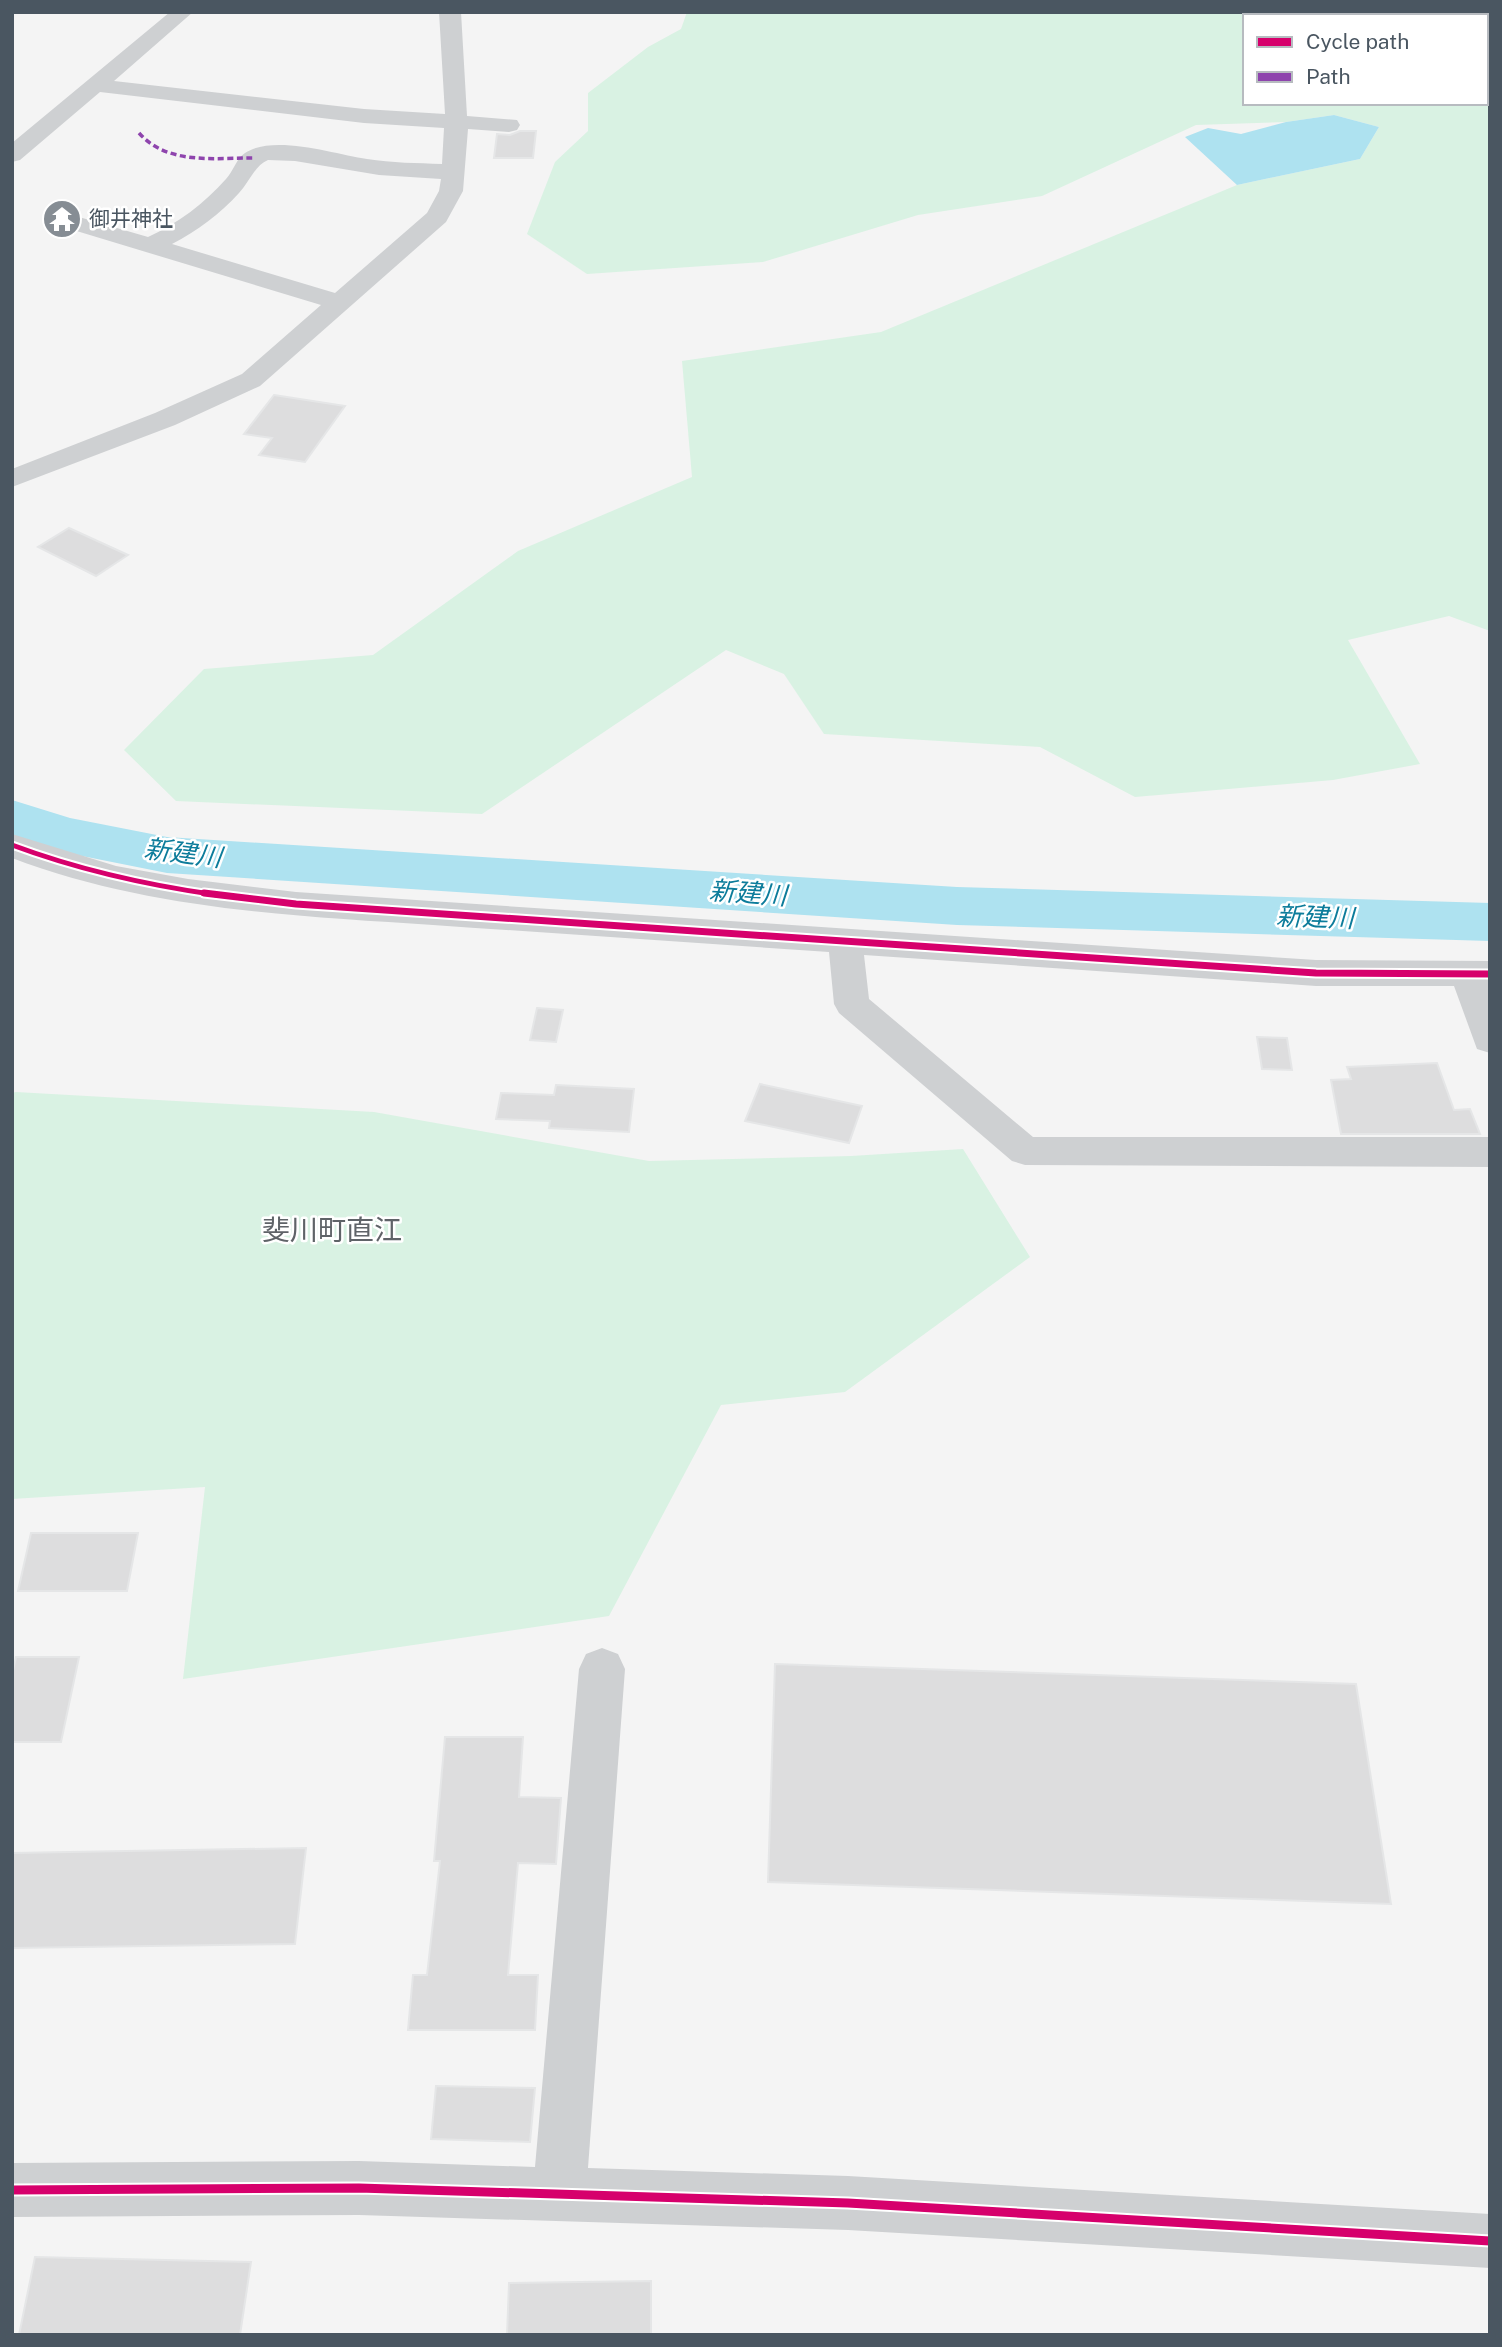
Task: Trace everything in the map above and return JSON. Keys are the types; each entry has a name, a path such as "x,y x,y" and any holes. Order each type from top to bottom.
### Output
{"street":[{"path":"12,155 183,12"},
{"path":"12,479 165,419 251,380 436,217 451,191 454,172 456,122 450,12"},
{"path":"95,85 345,114 509,125"},
{"path":"149,245 167,240 219,201 241,177 253,158 264,154 286,153 377,168 454,172"},
{"path":"79,224 339,302"},
{"path":"12,845 109,876 196,892 283,903 1316,973 1479,974 1490,1040"},
{"path":"845,941 852,1004 1026,1151 1490,1152"},
{"path":"559,2194 602,1669"},
{"path":"12,2190 359,2188 848,2203 1490,2241"}],"green space":[{"path":"687,12 1490,12 1490,631 1449,616 1348,640 1420,764 1333,780 1135,797 1040,747 824,734 784,674 726,650 482,814 176,801 124,750 204,669 373,655 518,551 692,477 682,361 881,332 1237,185 1360,159 1379,127 1334,115 1286,122 1196,125 1042,196 918,215 763,262 587,274 527,234 555,162 588,131 588,93 648,47 681,29"},
{"path":"12,1093 374,1112 649,1161 851,1156 963,1149 1030,1257 845,1392 721,1405 609,1616 183,1679 205,1487 12,1499"}],"water":[{"path":"1334,115 1379,127 1360,159 1237,185 1185,137 1208,128 1241,134 1286,122"}],"building":[{"path":"520,131 536,131 533,158 494,158 497,134 510,135"},
{"path":"274,395 345,406 305,462 259,455 272,438 244,434"},
{"path":"69,528 128,555 96,576 38,547"},
{"path":"537,1008 563,1010 556,1042 530,1040"},
{"path":"1257,1037 1287,1038 1292,1070 1262,1069"},
{"path":"1437,1063 1454,1110 1470,1109 1480,1134 1341,1134 1331,1080 1351,1079 1347,1067"},
{"path":"760,1084 862,1106 849,1143 745,1121"},
{"path":"556,1085 634,1089 629,1132 549,1128 550,1121 496,1119 501,1093 554,1095"},
{"path":"31,1533 138,1533 127,1591 18,1591"},
{"path":"16,1657 79,1657 61,1742 12,1742 12,1675"},
{"path":"775,1664 1356,1684 1391,1904 768,1882"},
{"path":"445,1737 523,1737 519,1797 561,1798 556,1864 518,1863 508,1975 538,1975 535,2030 408,2030 413,1975 427,1975 440,1861 434,1861"},
{"path":"306,1848 295,1944 12,1948 12,1853"},
{"path":"436,2086 535,2088 530,2142 431,2139"},
{"path":"35,2257 251,2262 240,2335 19,2335"},
{"path":"651,2281 651,2335 507,2335 509,2283"}],"waterway":[{"name":"新建川","path":"12,817 62,834 167,855 957,906 1490,922"}],"marked path":[{"path":"139,133 148,143 175,155 253,158"}],"cycle path":[{"path":"12,845 81,869 152,885 296,904 1316,973 1490,974"},
{"path":"12,2190 359,2188 848,2203 1490,2241"}],"place":[{"name":"御井神社","path":"62,219"}],"district":[{"name":"斐川町直江","path":"332,1230"}]}
